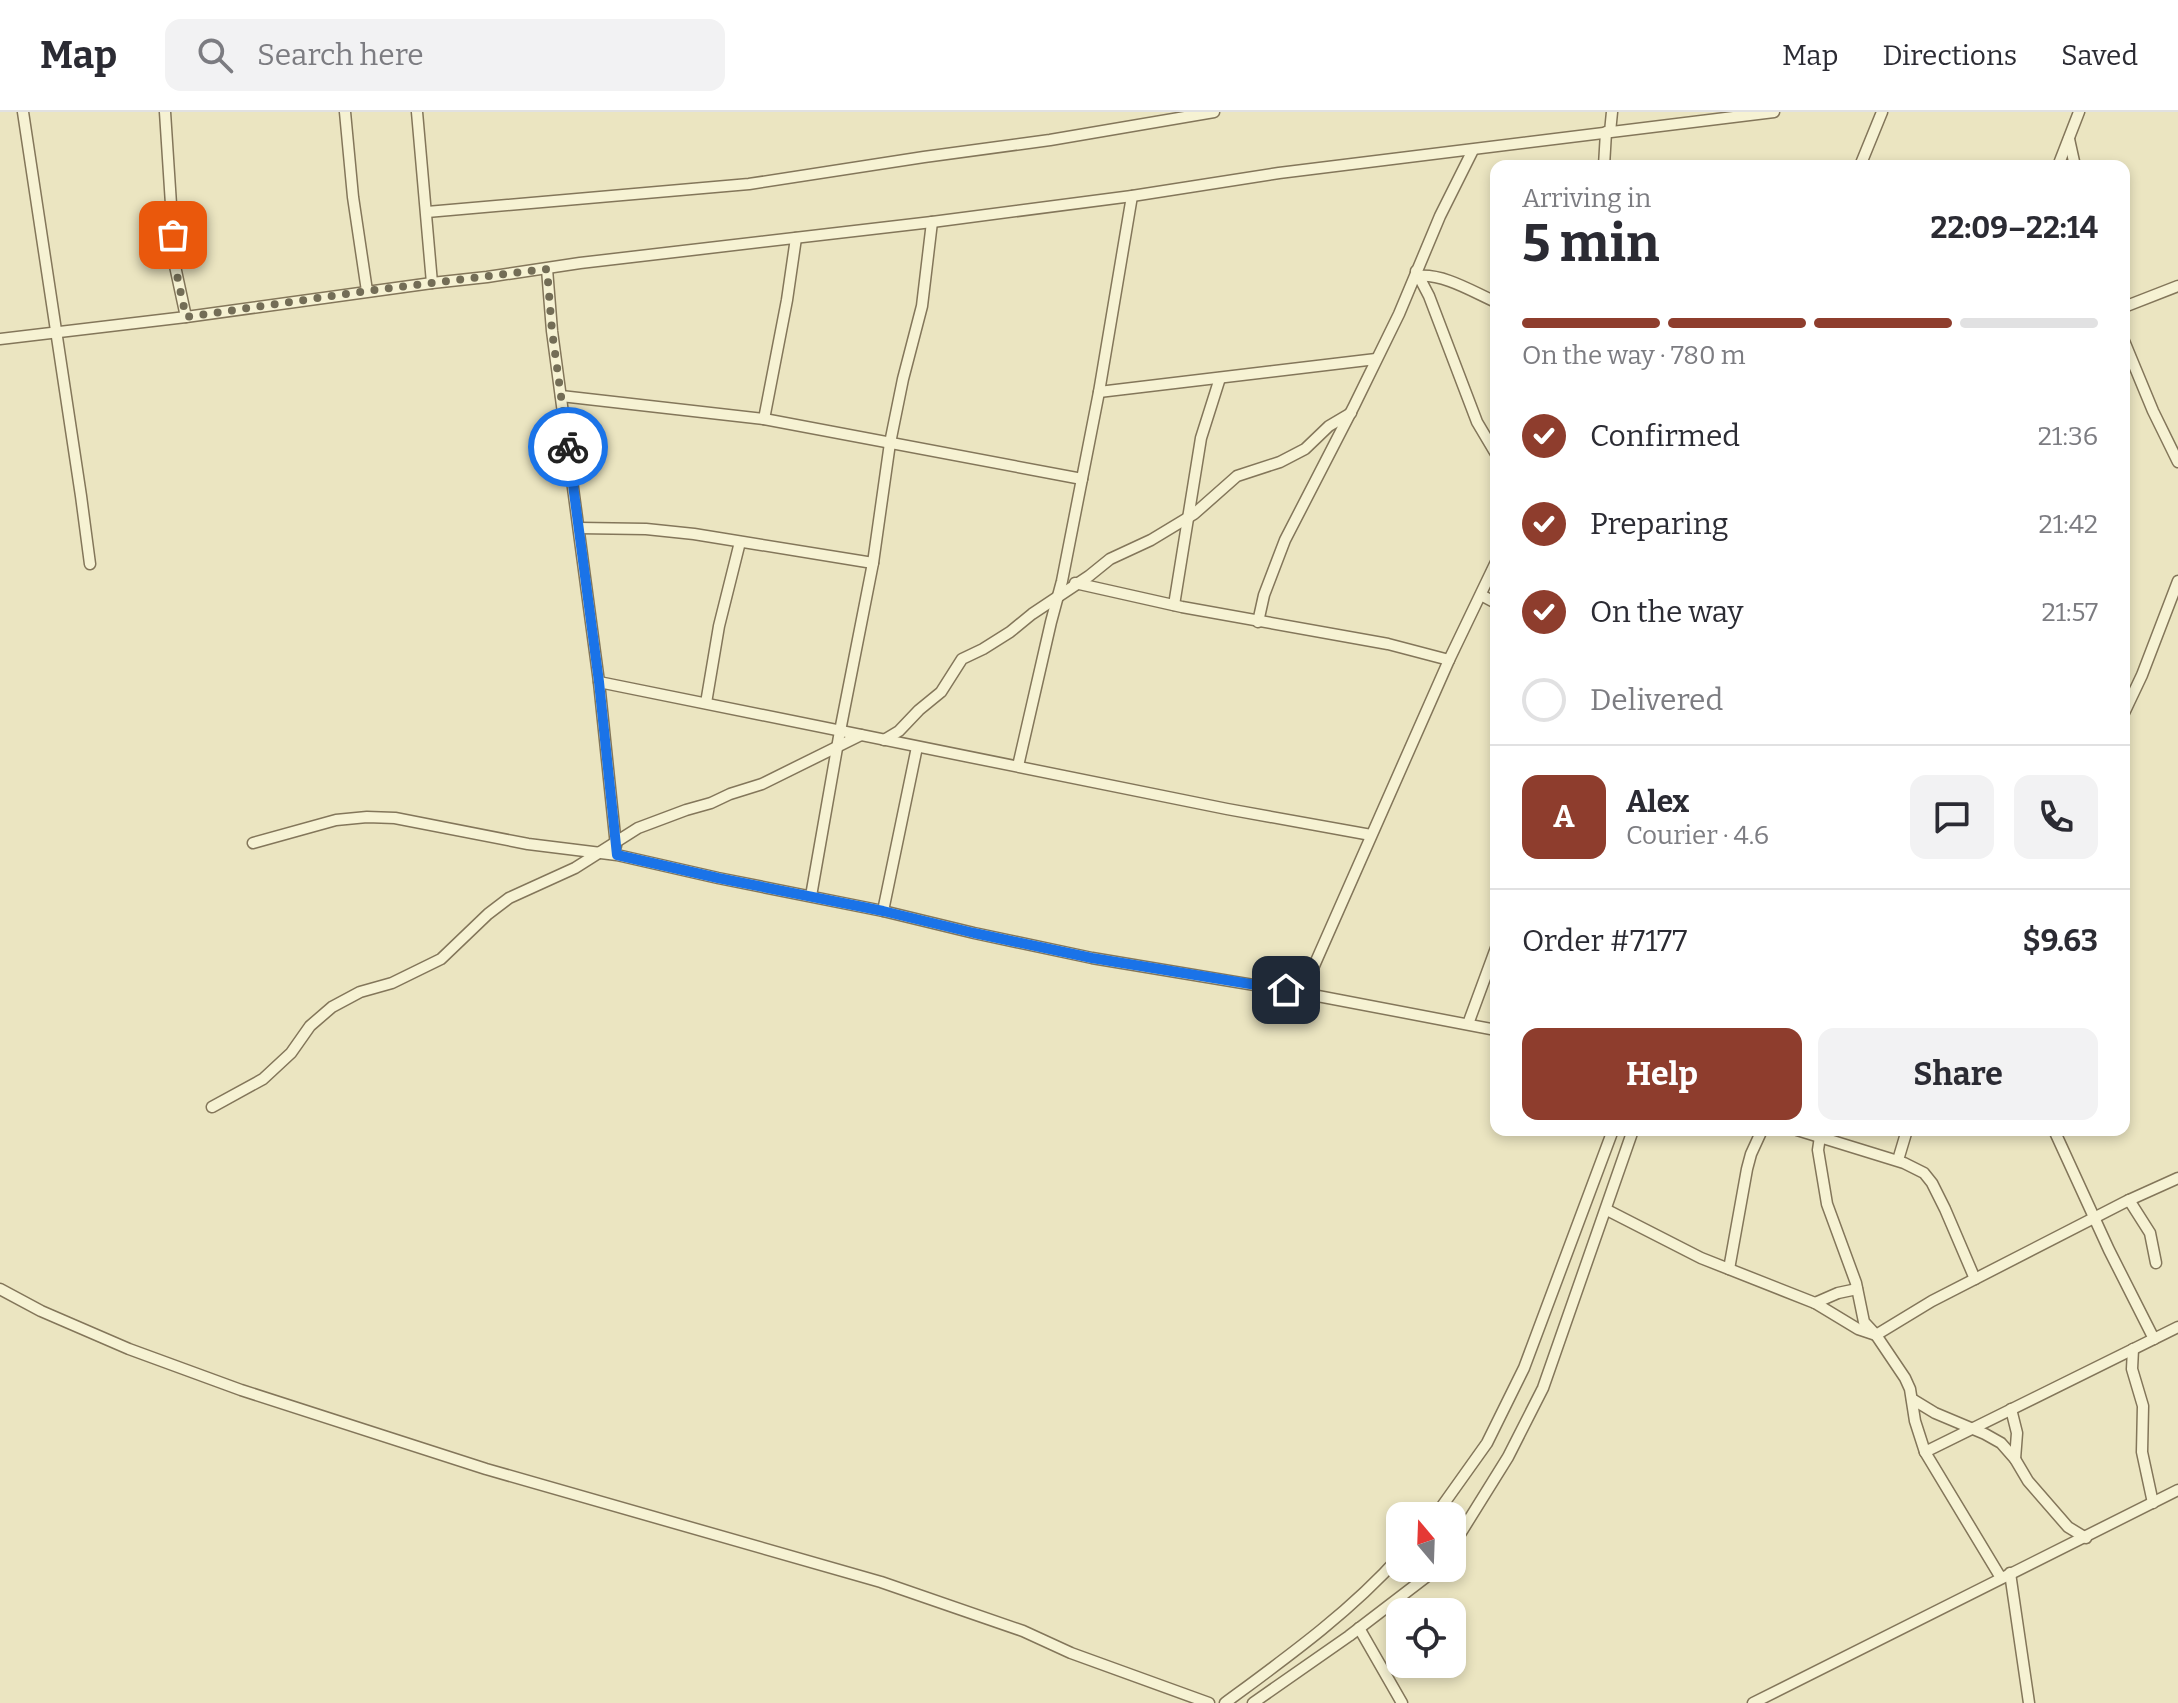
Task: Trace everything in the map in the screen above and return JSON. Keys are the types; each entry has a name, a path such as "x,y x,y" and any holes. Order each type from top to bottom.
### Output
{"street":[{"path":"23,112 90,564"},
{"path":"165,112 175,266 186,317"},
{"path":"345,112 353,197 367,291"},
{"path":"417,112 432,283"},
{"path":"427,212 749,184 1050,140 1214,112"},
{"path":"1605,160 1612,112"},
{"path":"0,339 1774,112"},
{"path":"1862,160 1882,112"},
{"path":"2060,160 2079,112"},
{"path":"2068,137 2074,160"},
{"path":"1258,622 1264,595 1285,540 1399,314 1473,150"},
{"path":"1018,766 1062,581 1099,392 1132,196"},
{"path":"811,896 873,563 890,443 922,306 932,222"},
{"path":"764,419 796,238"},
{"path":"547,269 552,331 599,682 617,855"},
{"path":"1417,274 1445,280 1490,299"},
{"path":"1417,274 1429,296 1473,412 1490,443"},
{"path":"2130,305 2178,286"},
{"path":"1099,392 1376,359"},
{"path":"2130,359 2178,462"},
{"path":"1174,605 1201,438 1220,378"},
{"path":"561,396 764,419 1082,479"},
{"path":"884,740 899,731 941,692 962,659 1010,632 1110,559 1144,544 1187,518 1237,476 1280,462 1305,449 1329,426 1351,413"},
{"path":"579,528 646,529 873,563"},
{"path":"706,703 719,626 740,542"},
{"path":"1302,993 1449,660 1490,575"},
{"path":"1062,581 1258,622 1388,644 1449,660"},
{"path":"2130,700 2178,581"},
{"path":"1481,595 1490,600"},
{"path":"599,682 1227,809 1371,835"},
{"path":"212,1107 263,1079 291,1053 310,1026 332,1007 360,992 392,983 441,959 502,902 575,868 638,828 762,784 861,735"},
{"path":"883,911 917,747"},
{"path":"253,843 336,820 395,818 528,844 617,855 1092,958 1490,1029"},
{"path":"1468,1024 1490,964"},
{"path":"1445,1502 1487,1443 1524,1368 1611,1136"},
{"path":"1466,1524 1508,1457 1543,1388 1631,1136"},
{"path":"1729,1269 1747,1169 1759,1136"},
{"path":"1820,1136 1818,1150 1827,1204 1857,1289 1864,1322 1905,1378 1925,1452 2005,1576 2029,1703"},
{"path":"1829,1136 1918,1169 1932,1183 1975,1279"},
{"path":"1898,1160 1905,1136"},
{"path":"2057,1136 2154,1339"},
{"path":"1607,1210 1701,1258 1815,1303 1858,1329 1876,1335 1932,1301 2178,1178"},
{"path":"2129,1200 2150,1233 2156,1263"},
{"path":"0,1289 41,1311 129,1349 241,1390 486,1469 881,1582 1023,1631 1071,1653 1209,1703"},
{"path":"1815,1303 1857,1289"},
{"path":"1925,1452 2178,1327"},
{"path":"2133,1349 2132,1369 2143,1406 2142,1452 2153,1503"},
{"path":"1912,1399 1935,1413 1994,1439 2015,1459 2028,1481 2068,1527 2086,1538"},
{"path":"2011,1409 2017,1433 2015,1459"},
{"path":"1753,1703 2178,1490"},
{"path":"1225,1703 1335,1618 1386,1572"},
{"path":"1253,1703 1419,1582"},
{"path":"1359,1628 1402,1703"}],"way so far":[{"path":"173,235 175,266 186,317 547,269 568,447"}],"route":[{"path":"568,447 599,682 617,855 1092,958 1286,990"}]}
